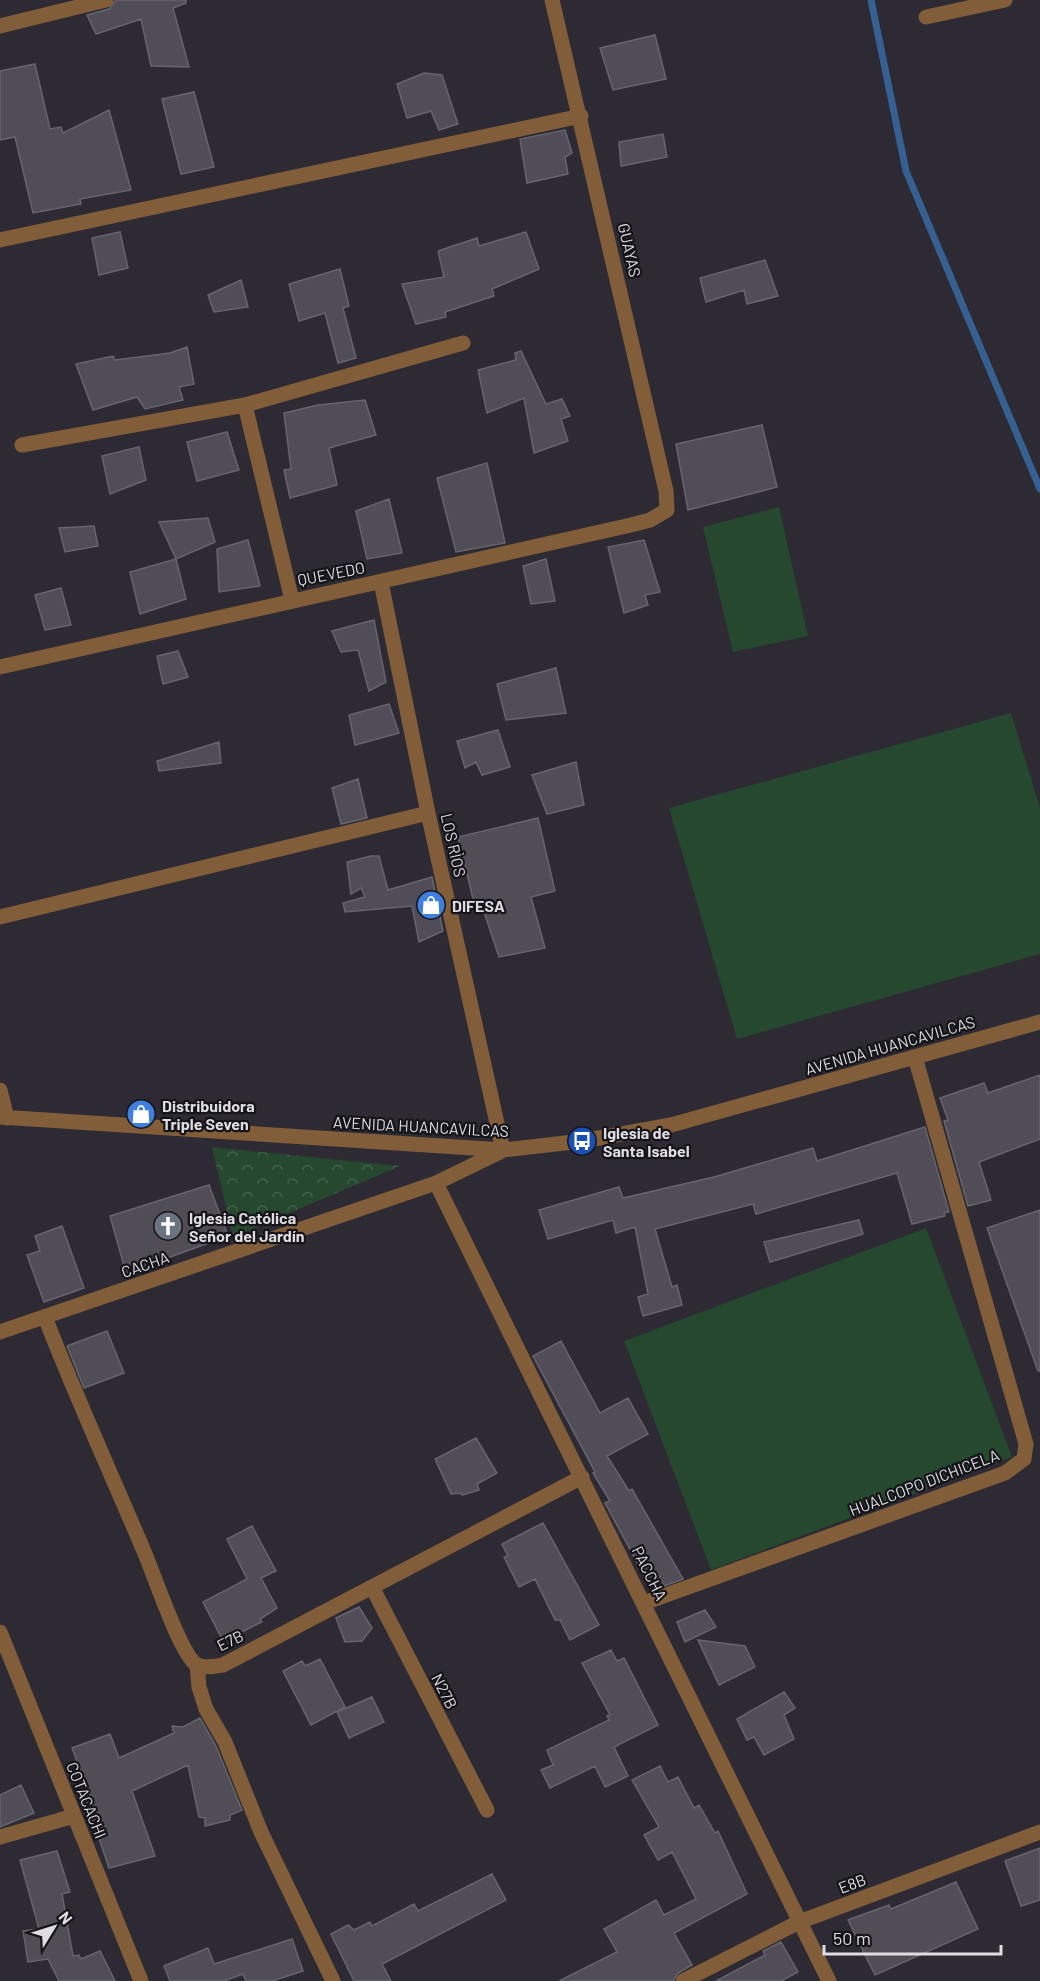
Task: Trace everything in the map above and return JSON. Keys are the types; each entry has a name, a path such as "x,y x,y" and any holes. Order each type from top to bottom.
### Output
{"street":[{"path":"0,26 106,0"},
{"name":"GUAYAS","path":"552,0 581,116 666,491 667,510"},
{"path":"926,17 1005,0"},
{"path":"0,240 581,116"},
{"path":"22,445 244,405 463,343"},
{"path":"244,405 292,600"},
{"name":"QUEVEDO","path":"0,667 631,525 650,520 667,510"},
{"name":"LOS RÌOS","path":"381,582 428,813 503,1150"},
{"path":"0,917 428,813"},
{"name":"AVENIDA HUANCAVILCAS","path":"3,1118 503,1150 582,1141 671,1125 1040,1022"},
{"name":"HUALCOPO DICHICELA","path":"645,1603 995,1477 1024,1459 1026,1444 915,1057"},
{"path":"0,1090 3,1118"},
{"name":"CACHA","path":"0,1332 436,1183 503,1150"},
{"name":"PACCHA","path":"436,1183 645,1603 829,1981"},
{"path":"45,1317 84,1416 171,1617 188,1655 197,1665 199,1687 206,1709 225,1742 261,1832 333,1981"},
{"name":"E7B","path":"197,1665 207,1668 223,1665 582,1478"},
{"name":"N27B","path":"372,1587 487,1810"},
{"name":"COTACACHI","path":"0,1632 141,1981"},
{"path":"0,1837 74,1816"},
{"name":"E8B","path":"683,1981 799,1922 1040,1832"}],"green space":[{"path":"779,507 808,636 733,652 703,527"},
{"path":"1011,713 1040,808 1040,954 737,1039 669,808"},
{"path":"212,1147 400,1166 233,1237"},
{"path":"926,1228 1012,1457 711,1570 624,1341"}],"building":[{"path":"116,0 186,0 186,3 173,8 189,67 151,66 141,19 96,34 87,15 109,9"},
{"path":"655,35 666,79 613,90 600,48"},
{"path":"35,64 50,129 61,127 63,133 109,110 131,190 80,199 81,204 33,213 15,137 0,140 0,71"},
{"path":"424,73 442,75 458,124 439,130 431,111 407,118 397,84"},
{"path":"194,92 214,167 181,174 162,99"},
{"path":"565,130 572,153 565,157 568,174 527,183 520,139"},
{"path":"663,134 667,157 621,166 619,142"},
{"path":"120,232 128,268 99,275 92,238"},
{"path":"526,232 539,269 492,289 494,296 445,312 446,317 416,324 402,284 444,277 438,251 477,238 479,246"},
{"path":"765,260 778,296 747,304 744,290 706,302 700,278"},
{"path":"340,269 349,306 343,308 356,358 338,363 325,313 299,321 289,284"},
{"path":"241,280 248,307 214,312 208,295"},
{"path":"187,347 194,384 179,387 183,400 145,409 137,397 93,410 76,364 113,356 115,360 170,353"},
{"path":"521,351 546,404 562,399 570,416 561,419 568,441 534,453 524,398 487,413 478,370 516,360 515,353"},
{"path":"365,400 376,435 329,448 337,485 290,498 284,470 291,469 284,413 318,405"},
{"path":"762,425 777,487 688,510 676,444"},
{"path":"227,432 239,470 197,481 187,442"},
{"path":"139,447 146,480 110,494 102,456"},
{"path":"487,463 505,543 456,552 437,478"},
{"path":"389,499 402,553 367,559 356,511"},
{"path":"208,518 215,542 176,559 159,522"},
{"path":"94,526 98,546 65,552 59,528"},
{"path":"248,540 260,586 219,592 217,549"},
{"path":"644,540 660,592 645,595 648,605 624,613 608,547"},
{"path":"176,559 186,599 140,614 130,572"},
{"path":"546,559 555,601 531,604 523,566"},
{"path":"61,588 71,625 45,630 35,595"},
{"path":"374,620 386,682 369,691 358,650 341,652 332,631"},
{"path":"178,651 188,677 163,684 157,656"},
{"path":"556,668 566,713 506,720 497,684"},
{"path":"389,704 399,733 355,745 349,715"},
{"path":"498,730 510,767 482,775 476,762 465,768 457,741"},
{"path":"219,742 221,763 159,771 157,761"},
{"path":"576,762 584,805 547,814 532,775"},
{"path":"358,779 367,818 341,824 332,788"},
{"path":"538,818 555,891 531,897 545,948 499,957 483,909 476,911 458,837"},
{"path":"379,856 388,890 432,877 443,931 419,942 412,906 345,912 343,903 365,897 361,888 351,894 347,862"},
{"path":"1040,1075 1040,1139 979,1162 991,1200 968,1206 944,1121 948,1120 940,1098 984,1083 988,1093"},
{"path":"925,1127 949,1212 944,1213 945,1216 912,1224 897,1173 756,1214 753,1204 655,1229 672,1287 677,1285 682,1305 643,1316 638,1297 648,1294 635,1227 616,1233 613,1220 548,1239 539,1210 619,1187 623,1198 714,1177 813,1148 817,1161"},
{"name":"Iglesia Católica Señor del Jardín","path":"209,1185 228,1236 126,1273 110,1216"},
{"path":"1040,1210 1040,1371 1038,1371 987,1228"},
{"path":"859,1220 863,1234 770,1262 764,1242"},
{"path":"62,1226 84,1288 44,1302 27,1255 40,1251 35,1236"},
{"path":"107,1331 124,1373 84,1388 67,1346"},
{"path":"561,1341 600,1413 628,1398 648,1434 607,1456 629,1491 632,1489 683,1579 664,1586 657,1573 646,1579 605,1503 610,1501 593,1473 595,1472 533,1356"},
{"path":"476,1438 497,1473 477,1484 479,1490 462,1495 461,1493 451,1494 435,1459"},
{"path":"543,1523 599,1625 570,1640 560,1620 555,1620 535,1579 519,1587 504,1557 508,1556 502,1544"},
{"path":"252,1526 276,1571 261,1578 277,1608 260,1619 262,1622 223,1641 203,1602 247,1579 227,1539"},
{"path":"359,1607 372,1628 362,1641 345,1642 336,1618"},
{"path":"705,1610 716,1627 685,1642 677,1622"},
{"path":"698,1640 745,1646 755,1667 719,1685"},
{"path":"611,1650 617,1661 624,1658 658,1725 614,1747 628,1776 605,1787 595,1766 550,1788 541,1770 553,1765 547,1750 609,1720 607,1716 610,1715 582,1663"},
{"path":"320,1659 345,1707 311,1725 283,1671 302,1661 305,1666"},
{"path":"784,1692 795,1708 784,1715 794,1739 764,1755 754,1737 747,1740 737,1719"},
{"path":"372,1697 384,1722 349,1738 337,1712"},
{"path":"200,1718 216,1746 242,1810 230,1815 230,1820 205,1826 205,1818 199,1817 188,1765 132,1791 155,1856 109,1868 87,1803 92,1801 72,1748 110,1734 119,1758 174,1733 172,1726 183,1727"},
{"path":"660,1766 668,1782 678,1777 694,1808 699,1805 715,1833 718,1831 747,1894 674,1933 692,1965 678,1973 673,1981 559,1981 617,1952 604,1929 656,1900 664,1915 696,1899 672,1852 658,1860 644,1835 659,1827 632,1780"},
{"path":"21,1785 34,1813 0,1827 0,1795"},
{"path":"1040,1848 1040,1900 1021,1906 1005,1861"},
{"path":"57,1851 70,1892 62,1894 73,1956 79,1955 81,1959 100,1951 115,1981 59,1981 48,1959 28,1962 23,1931 39,1929 20,1860"},
{"path":"492,1874 506,1900 382,1964 391,1981 354,1981 331,1934 348,1925 354,1930 370,1922 372,1926 414,1904 418,1911"},
{"path":"956,1882 978,1929 875,1975 848,1920 889,1905 891,1909"},
{"path":"292,1939 303,1971 272,1981 246,1981 243,1974 224,1981 170,1981 164,1966 208,1948 214,1964"},
{"path":"781,1942 798,1972 781,1981 716,1981 765,1955 763,1951"}],"waterway":[{"path":"871,0 906,171 1040,489"}],"place":[{"name":"DIFESA","path":"431,905"},
{"name":"Distribuidora Triple Seven","path":"141,1114"},
{"name":"Iglesia de Santa Isabel","path":"582,1141"},
{"name":"Iglesia Católica Señor del Jardín","path":"168,1226"}]}
